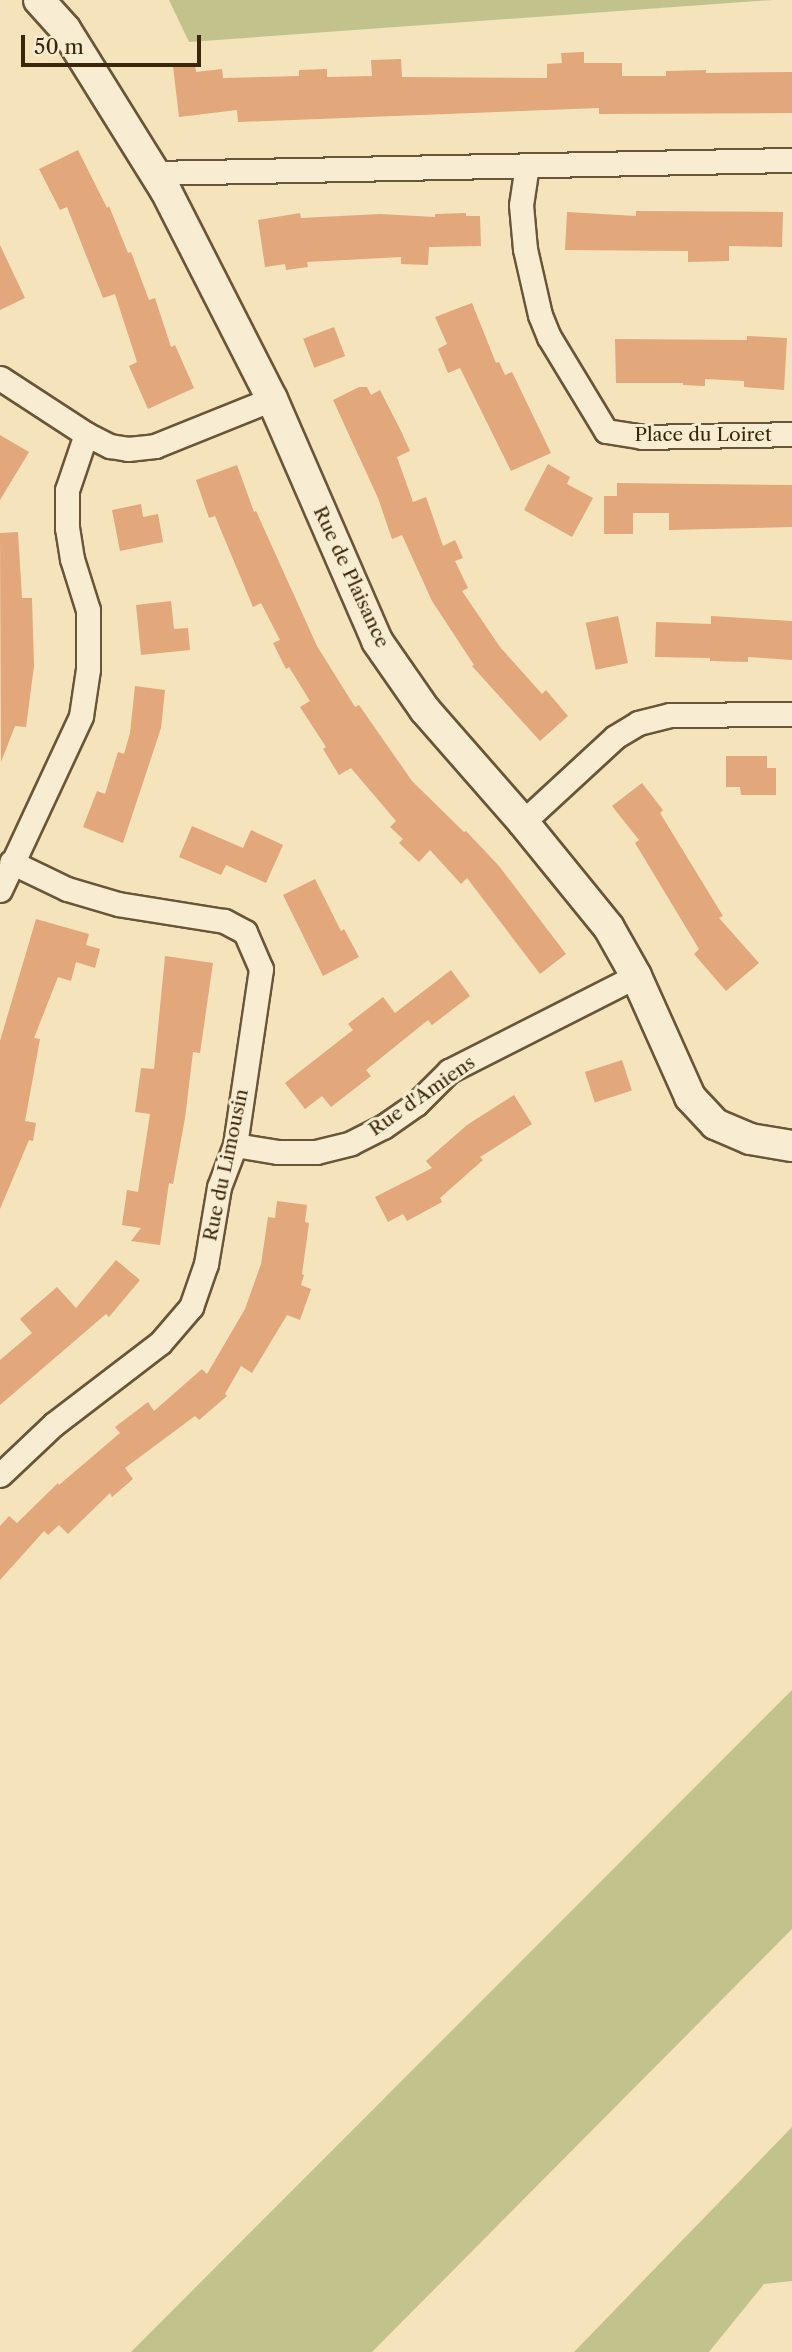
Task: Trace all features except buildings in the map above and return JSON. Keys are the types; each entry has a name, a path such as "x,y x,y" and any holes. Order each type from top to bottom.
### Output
{"street":[{"name":"Rue de Plaisance","path":"39,0 65,29 166,191 272,399 377,640 425,710 523,822 609,928 636,976 690,1097 715,1124 750,1139 792,1146"},
{"path":"153,173 792,160"},
{"name":"Place du Loiret","path":"527,165 521,205 526,249 540,315 549,337 606,431 642,437 792,434"},
{"path":"0,378 86,434 110,446 128,449 155,446 272,399"},
{"path":"0,890 11,862 59,770 81,716 88,669 88,610 72,559 67,528 67,490 86,434"},
{"path":"523,822 615,737 638,723 670,715 792,714"},
{"name":"Rue du Limousin","path":"0,1475 54,1424 160,1343 191,1307 206,1264 219,1187 235,1145 261,969 245,932 224,921 118,905 67,889 11,862"},
{"name":"Rue d'Amiens","path":"235,1145 278,1152 316,1152 351,1143 383,1127 416,1104 449,1071 636,976"}],"green space":[{"path":"169,0 772,0 189,42"},
{"path":"792,1690 792,1929 372,2352 131,2352"},
{"path":"792,2127 792,2281 764,2284 709,2352 574,2352"}]}
